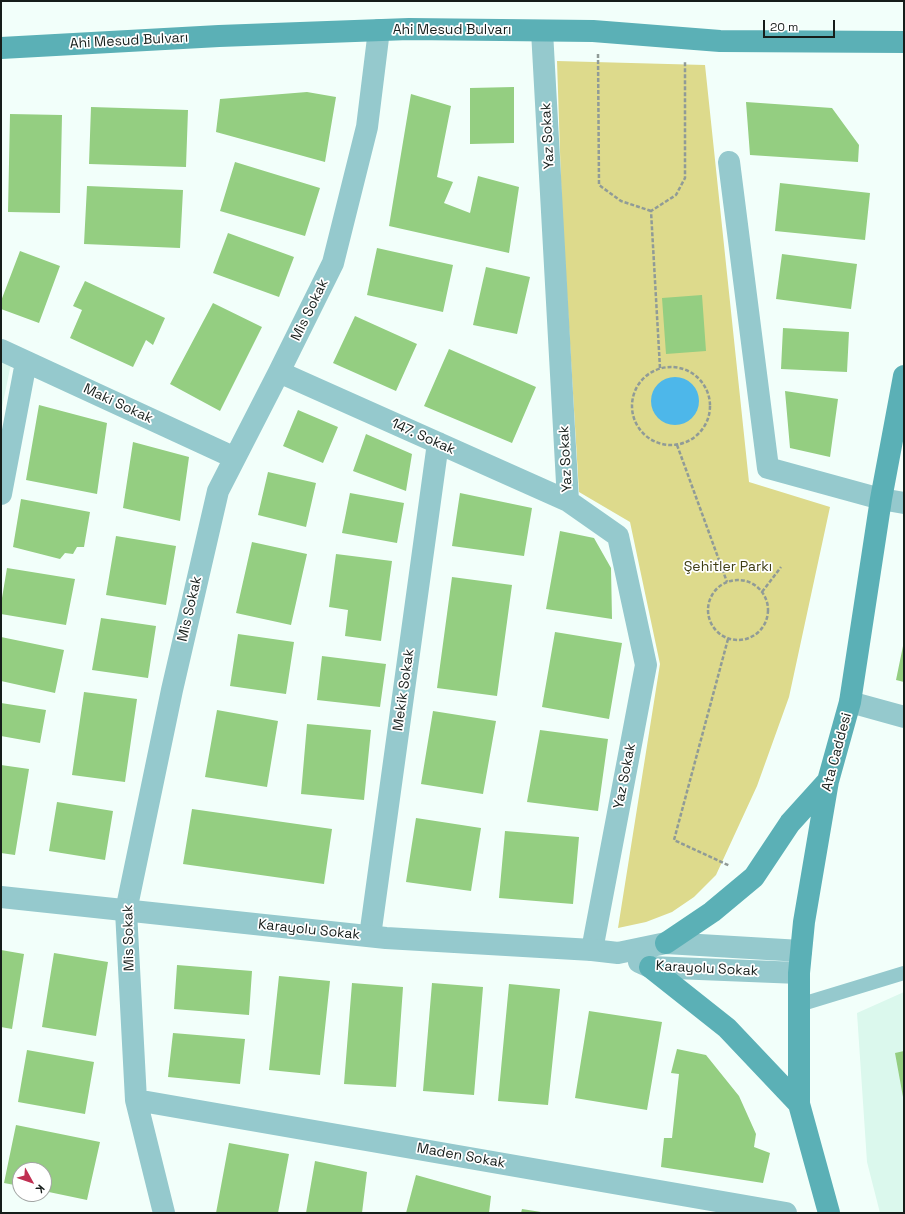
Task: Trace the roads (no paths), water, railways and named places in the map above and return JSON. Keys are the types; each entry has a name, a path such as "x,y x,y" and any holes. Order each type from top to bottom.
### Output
{"main road":[{"name":"Ahi Mesud Bulvarı","path":"1,48 219,36 409,29 598,31 720,41 904,42"},
{"name":"Ata Caddesi","path":"829,1213 799,1104 799,973 801,950 804,922 828,781 850,702 881,499 904,376"},
{"path":"666,943 712,912 754,877 790,823 828,781"},
{"path":"650,967 727,1028 799,1104"}],"street":[{"name":"Mis Sokak","path":"164,1213 136,1100 126,911 172,690 218,491 333,263 367,127 379,30"},
{"name":"Yaz Sokak","path":"542,30 568,501 618,536 646,665 592,950"},
{"path":"729,162 768,468 881,499 904,503"},
{"name":"Maki Sokak","path":"1,350 235,458"},
{"path":"1,494 26,362"},
{"name":"147. Sokak","path":"279,372 568,501"},
{"name":"Mekik Sokak","path":"370,936 438,443"},
{"path":"850,702 904,717"},
{"name":"Karayolu Sokak","path":"1,897 370,936 592,950 618,953 650,967 799,973"},
{"name":"Karayolu Sokak","path":"618,953 666,943 801,950"},
{"name":"Maden Sokak","path":"136,1100 786,1213"}],"lane":[{"path":"799,1005 904,973"}],"water":[{"path":"670,377 680,377 689,381 695,387 699,396 699,406 695,415 689,421 680,425 670,425 661,421 655,415 651,406 651,396 655,387 661,381"}],"park label":[{"name":"Şehitler Parkı","path":"728,567"}]}
